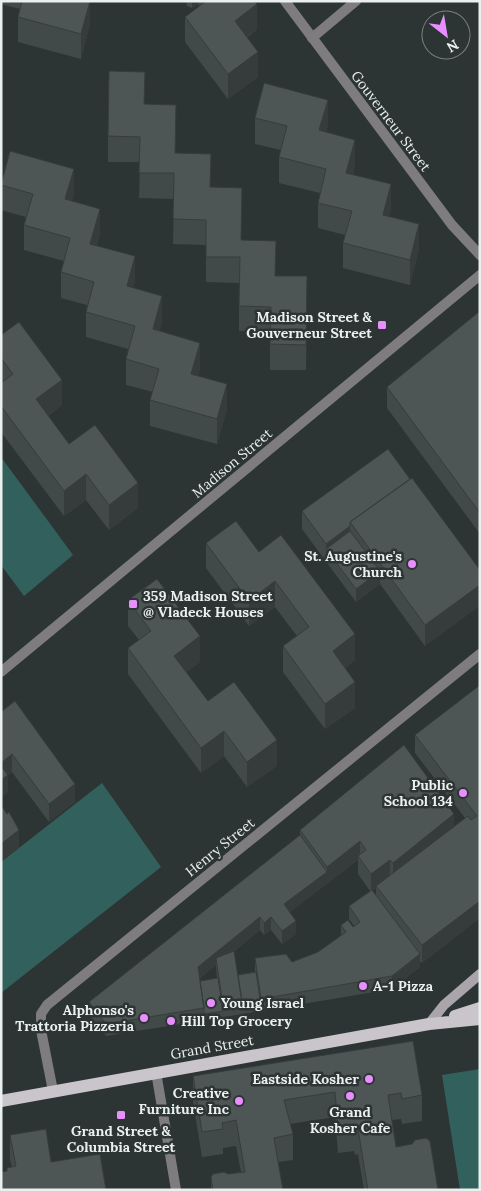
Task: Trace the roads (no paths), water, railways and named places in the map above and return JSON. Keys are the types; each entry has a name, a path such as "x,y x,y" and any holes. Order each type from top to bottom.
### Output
{"main road":[{"path":"428,1024 444,1005 480,974"},
{"name":"Grand Street","path":"428,1024 480,1008"},
{"name":"Grand Street","path":"1,1101 428,1024 480,1019"}],"street":[{"name":"Gouverneur Street","path":"285,1 452,225 480,255"},
{"path":"312,38 356,1"},
{"name":"Madison Street","path":"1,672 480,275"},
{"name":"Henry Street","path":"53,1091 41,1030 41,1014 48,1005 480,654"},
{"path":"156,1072 176,1190"}],"place":[{"name":"Madison Street & Gouverneur Street","path":"382,325"},
{"name":"St. Augustine's Church","path":"412,564"},
{"name":"359 Madison Street @ Vladeck Houses","path":"133,604"},
{"name":"Public School 134","path":"463,793"},
{"name":"A-1 Pizza","path":"363,986"},
{"name":"Young Israel","path":"211,1003"},
{"name":"Alphonso's Trattoria Pizzeria","path":"144,1018"},
{"name":"Hill Top Grocery","path":"171,1021"},
{"name":"Eastside Kosher","path":"369,1079"},
{"name":"Grand Kosher Cafe","path":"350,1096"},
{"name":"Creative Furniture Inc","path":"239,1101"},
{"name":"Grand Street & Columbia Street","path":"121,1115"}]}
